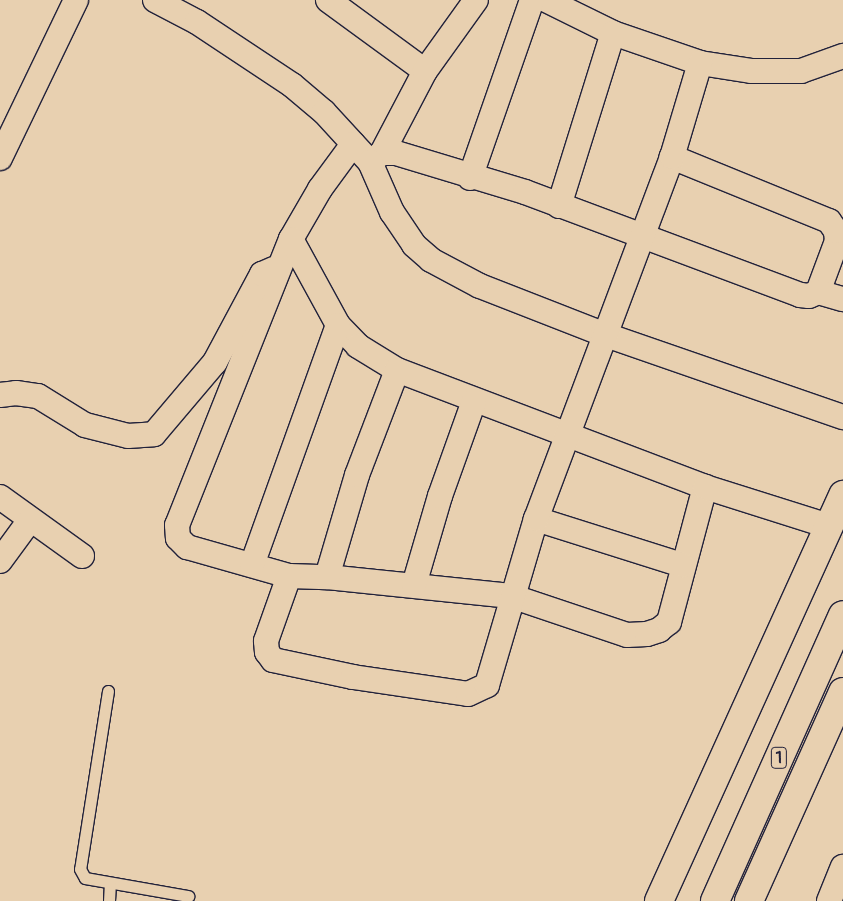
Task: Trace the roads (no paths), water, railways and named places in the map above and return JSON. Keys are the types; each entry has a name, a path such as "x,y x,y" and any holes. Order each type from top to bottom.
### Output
{"main road":[{"path":"659,901 843,495"},
{"name":"1","path":"715,901 843,615"},
{"name":"1","path":"749,901 843,692"}],"street":[{"path":"0,158 76,0"},
{"path":"155,0 198,22 292,85 324,112 353,144 376,158 392,212 414,245 431,260 480,286 603,334 843,417"},
{"path":"328,0 425,71"},
{"path":"376,158 425,71 476,0"},
{"path":"470,178 532,0"},
{"path":"546,0 613,33 700,63 752,72 801,72 841,61"},
{"path":"559,206 613,33"},
{"path":"288,576 266,641 267,652 273,660 353,677 468,694 487,685 511,596 536,519 603,334 672,157 700,63"},
{"path":"353,144 320,189 292,239 177,525 178,538 188,546 288,576 327,577 511,596 627,635 648,634 660,630 669,622 682,565 705,487"},
{"path":"376,158 396,153 470,178 526,192 642,238 800,295 810,296 818,292 843,299"},
{"path":"672,157 829,221 836,231 837,241 818,292"},
{"path":"292,239 338,325 358,346 397,370 474,401 567,432 705,487 828,526"},
{"path":"0,395 16,393 38,396 86,425 128,436 154,434 215,362 262,274 280,267"},
{"path":"252,565 338,325"},
{"path":"327,577 357,475 397,370"},
{"path":"414,586 440,496 474,401"},
{"path":"0,497 82,556"},
{"path":"536,519 682,565"},
{"path":"0,561 30,520"},
{"path":"829,901 843,867"}],"lane":[{"path":"108,691 80,869 85,878 110,884 188,896"},
{"path":"108,901 110,884"}]}
